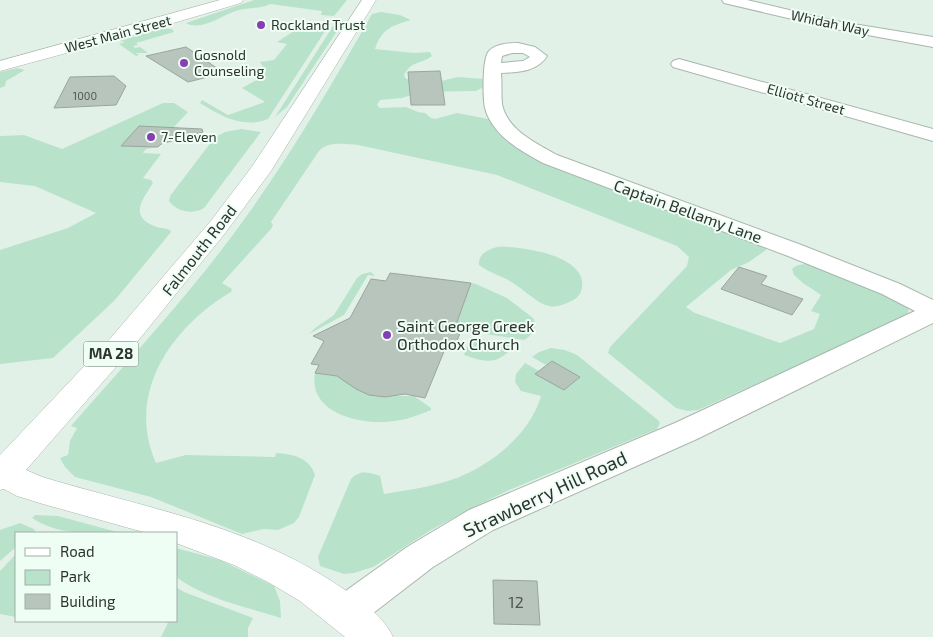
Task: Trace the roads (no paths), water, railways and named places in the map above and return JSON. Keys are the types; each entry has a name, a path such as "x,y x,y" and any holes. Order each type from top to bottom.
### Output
{"main road":[{"name":"West Main Street","path":"0,66 118,35 236,0"},
{"name":"Falmouth Road","path":"1,474 142,320 218,228 260,171 369,0"},
{"name":"Strawberry Hill Road","path":"1,474 32,488 170,526 237,550 294,577 326,596 360,624"}],"street":[{"name":"Whidah Way","path":"729,0 822,22 933,42"},
{"name":"Elliott Street","path":"679,64 933,135"},
{"name":"Captain Bellamy Lane","path":"493,68 493,104 497,115 515,138 550,160 873,282 933,312"},
{"name":"Strawberry Hill Road","path":"360,624 420,557 481,520 686,431 933,312"}],"place":[{"name":"Rockland Trust","path":"261,25"},
{"name":"Gosnold Counseling","path":"184,63"},
{"name":"7-Eleven","path":"151,137"},
{"name":"Saint George Greek Orthodox Church","path":"387,335"}]}
